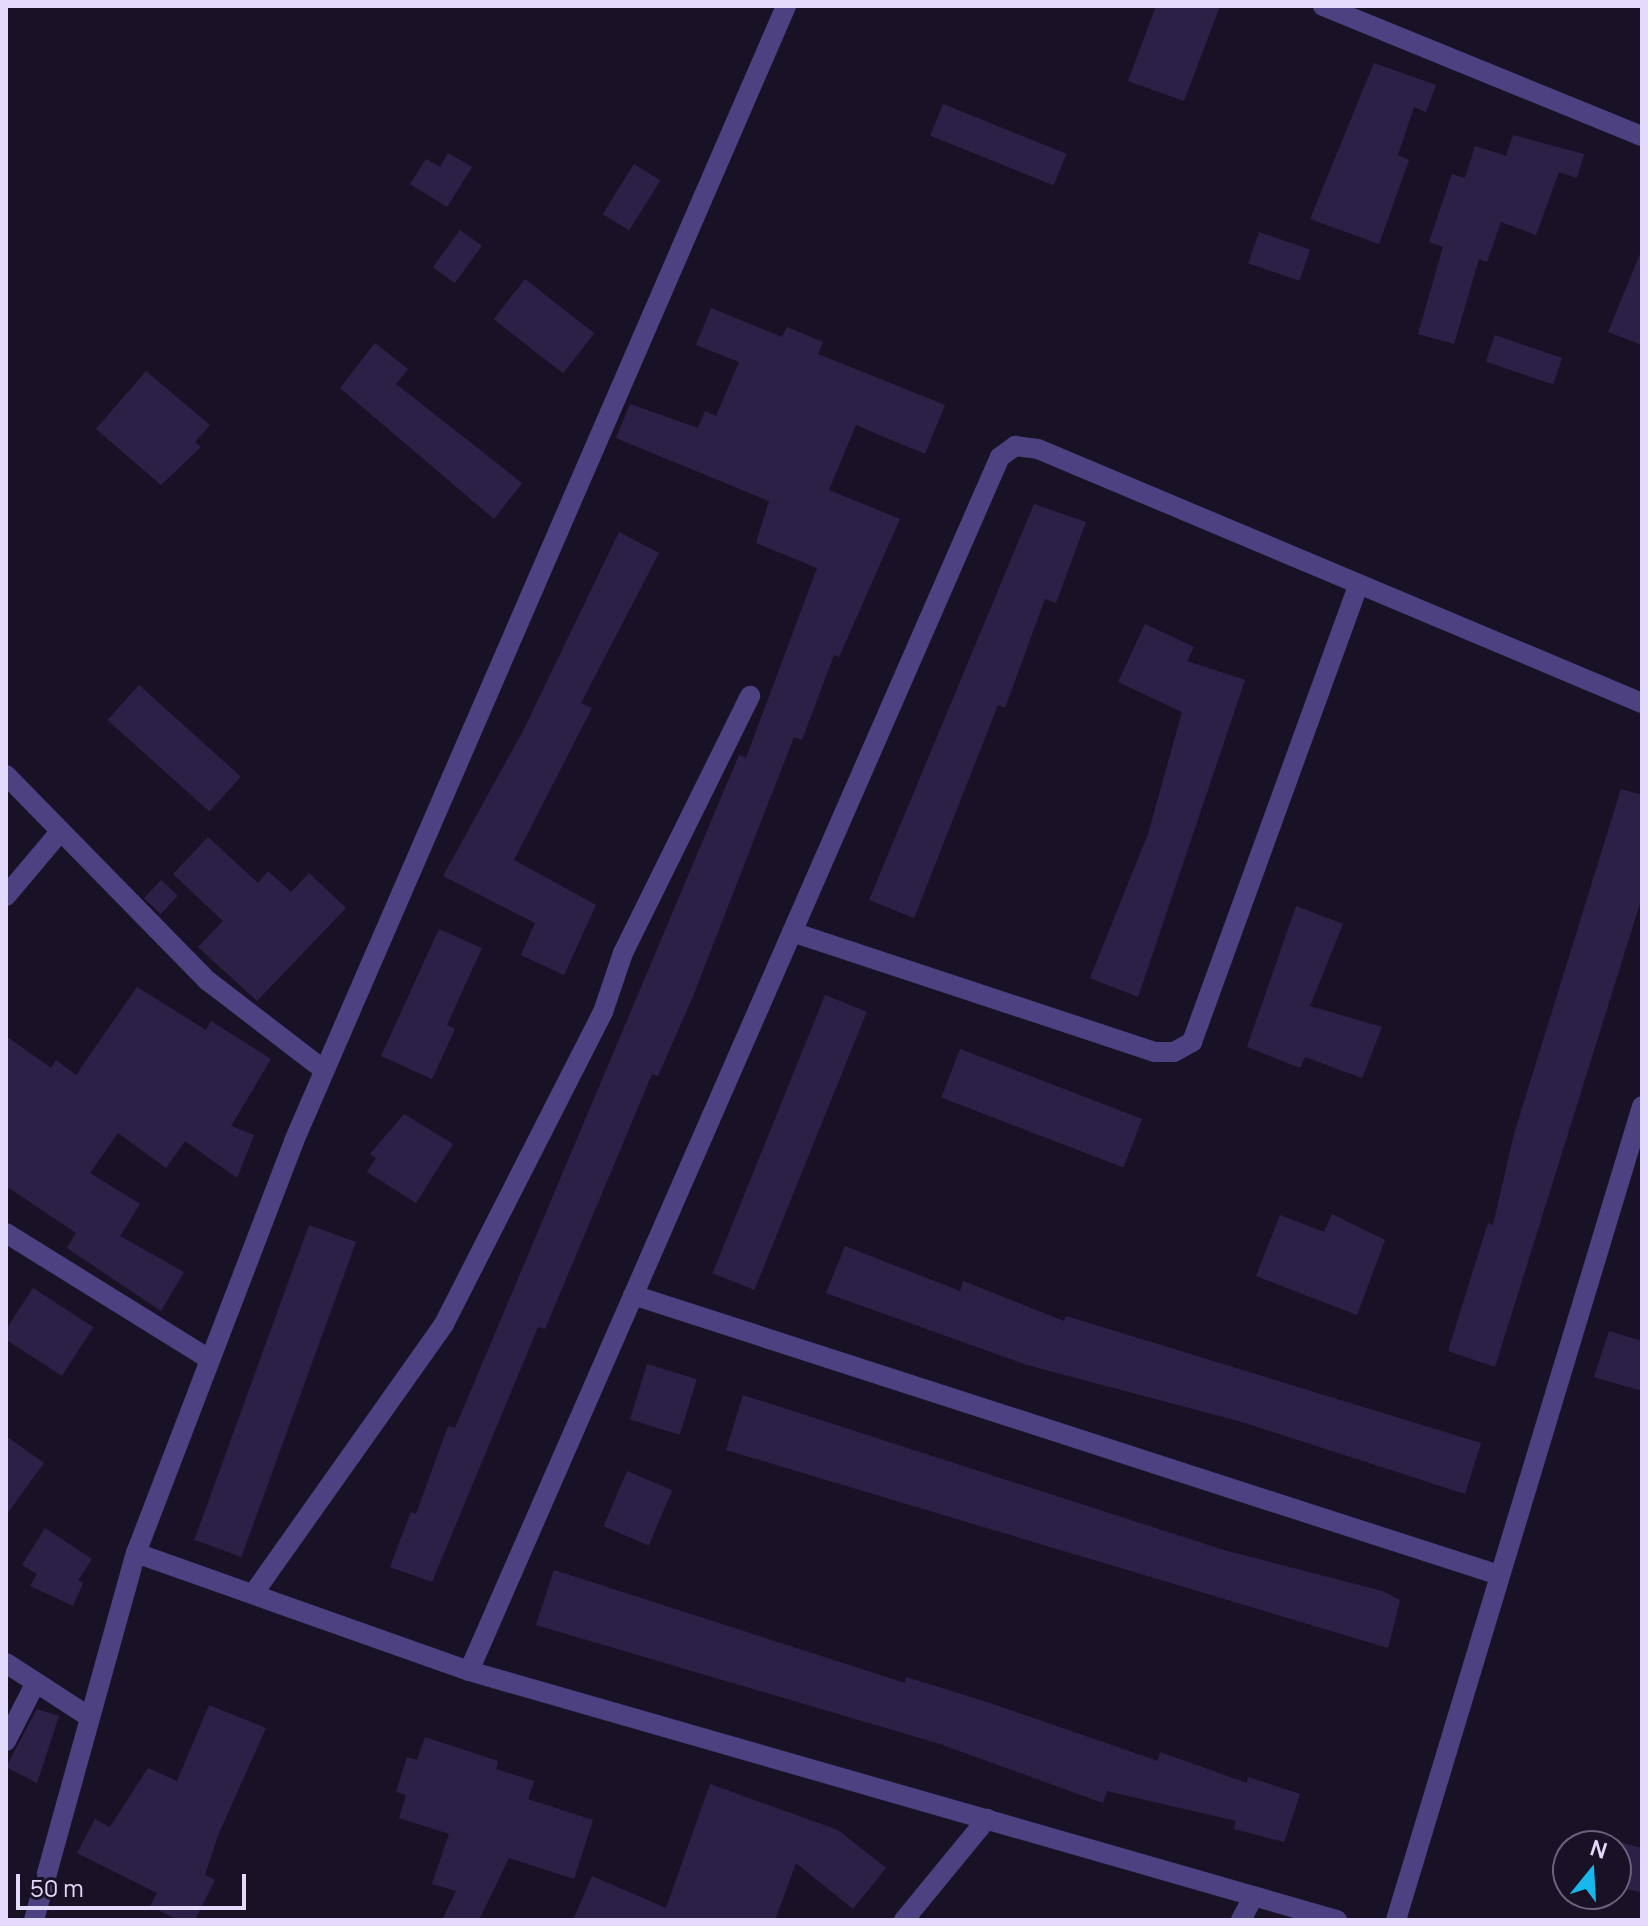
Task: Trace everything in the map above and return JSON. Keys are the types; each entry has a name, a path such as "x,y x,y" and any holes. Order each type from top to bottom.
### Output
{"street":[{"path":"34,1920 88,1716 136,1553 209,1359 324,1070 786,6"},
{"path":"1323,6 1642,136"},
{"path":"469,1671 1000,457 1015,446 1038,449 1642,703"},
{"path":"792,932 1155,1052 1174,1052 1192,1042 1359,584"},
{"path":"253,1594 444,1324 603,1012 623,953 750,696"},
{"path":"6,775 59,833 208,981 324,1070"},
{"path":"6,896 59,833"},
{"path":"1396,1920 1496,1574 1642,1106"},
{"path":"6,1233 209,1359"},
{"path":"633,1295 1496,1574"},
{"path":"136,1553 469,1671 1337,1920"},
{"path":"6,1663 88,1716"},
{"path":"6,1741 35,1684"},
{"path":"904,1920 987,1819"},
{"path":"1241,1920 1254,1896"}],"building":[{"path":"1156,6 1220,6 1184,101 1128,81"},
{"path":"1374,63 1436,85 1426,112 1414,107 1398,155 1409,160 1379,244 1310,219"},
{"path":"943,104 1066,154 1054,185 930,136"},
{"path":"1513,135 1584,154 1577,178 1559,172 1536,235 1501,222 1487,262 1479,259 1454,344 1418,334 1443,247 1429,242 1452,174 1465,178 1475,146 1506,156"},
{"path":"448,153 472,167 447,207 410,184 426,159 440,167"},
{"path":"634,164 660,180 629,230 603,214"},
{"path":"460,230 482,246 455,283 433,267"},
{"path":"1259,232 1310,250 1299,281 1248,263"},
{"path":"1642,249 1642,345 1608,332"},
{"path":"525,279 594,333 563,373 494,319"},
{"path":"711,308 782,337 787,327 823,342 818,354 945,405 925,454 856,425 829,490 900,519 839,657 834,655 802,740 794,737 693,996 658,1076 652,1074 545,1329 538,1327 432,1582 390,1567 411,1512 416,1514 448,1426 455,1428 739,755 746,758 817,568 756,543 769,501 616,438 630,404 698,428 705,411 716,416 739,362 696,345"},
{"path":"1495,335 1562,358 1553,385 1486,361"},
{"path":"375,343 408,369 396,384 522,483 494,519 340,388"},
{"path":"146,371 210,425 195,442 201,447 161,485 96,429"},
{"path":"1034,504 1086,522 1056,603 1045,599 1005,708 998,705 914,918 869,900"},
{"path":"619,532 659,553 581,703 592,708 514,860 596,905 564,975 521,955 535,923 443,876 523,731"},
{"path":"1145,624 1194,647 1187,661 1245,680 1138,997 1090,978 1148,834 1182,712 1118,682"},
{"path":"139,685 241,777 209,812 108,720"},
{"path":"1621,789 1642,795 1642,897 1495,1367 1448,1351 1488,1223 1493,1225 1514,1134"},
{"path":"208,837 258,883 268,871 291,892 309,873 346,908 257,1001 198,947 223,921 173,874"},
{"path":"161,880 178,896 161,914 144,898"},
{"path":"1296,906 1343,924 1310,1006 1382,1027 1362,1078 1305,1057 1300,1068 1247,1047"},
{"path":"439,929 482,948 447,1025 455,1029 432,1079 381,1056"},
{"path":"137,987 206,1030 211,1021 271,1059 231,1126 254,1135 237,1178 185,1141 166,1168 118,1133 90,1173 140,1204 120,1236 184,1272 161,1311 67,1248 76,1233 6,1186 6,1036 51,1068 56,1060 76,1075"},
{"path":"825,995 867,1012 754,1290 713,1273"},
{"path":"960,1049 1142,1119 1123,1167 941,1098"},
{"path":"404,1114 453,1144 416,1203 367,1172 376,1158 370,1154"},
{"path":"1332,1214 1385,1240 1357,1315 1256,1276 1280,1215 1324,1232"},
{"path":"309,1225 356,1242 241,1557 194,1540"},
{"path":"845,1246 960,1291 963,1281 1064,1321 1066,1316 1481,1443 1465,1494 1242,1422 1027,1365 826,1293"},
{"path":"33,1288 93,1327 62,1376 6,1340 6,1330"},
{"path":"1609,1331 1642,1341 1642,1391 1594,1377"},
{"path":"647,1364 697,1379 680,1435 630,1419"},
{"path":"743,1395 1227,1551 1382,1591 1400,1600 1388,1648 726,1450"},
{"path":"6,1436 44,1463 6,1515"},
{"path":"627,1471 672,1490 649,1545 604,1526"},
{"path":"45,1528 92,1559 78,1580 83,1583 73,1606 30,1586 37,1574 22,1565"},
{"path":"554,1570 905,1683 906,1677 990,1703 1158,1761 1160,1752 1247,1783 1248,1777 1300,1794 1284,1842 1234,1829 1236,1821 1107,1791 1103,1803 940,1744 536,1625"},
{"path":"209,1705 266,1728 219,1833 205,1875 215,1880 195,1920 178,1920 150,1906 157,1893 77,1853 95,1819 110,1827 148,1768 177,1781"},
{"path":"37,1709 59,1716 37,1783 6,1767"},
{"path":"425,1737 498,1761 496,1769 534,1781 528,1799 593,1820 574,1879 509,1858 479,1920 442,1920 456,1891 432,1884 449,1834 399,1818 406,1795 396,1792 407,1757 417,1760"},
{"path":"710,1784 838,1830 886,1868 853,1909 796,1863 775,1920 573,1920 592,1876 666,1908"},
{"path":"1632,1845 1642,1848 1642,1893 1632,1890"}]}
